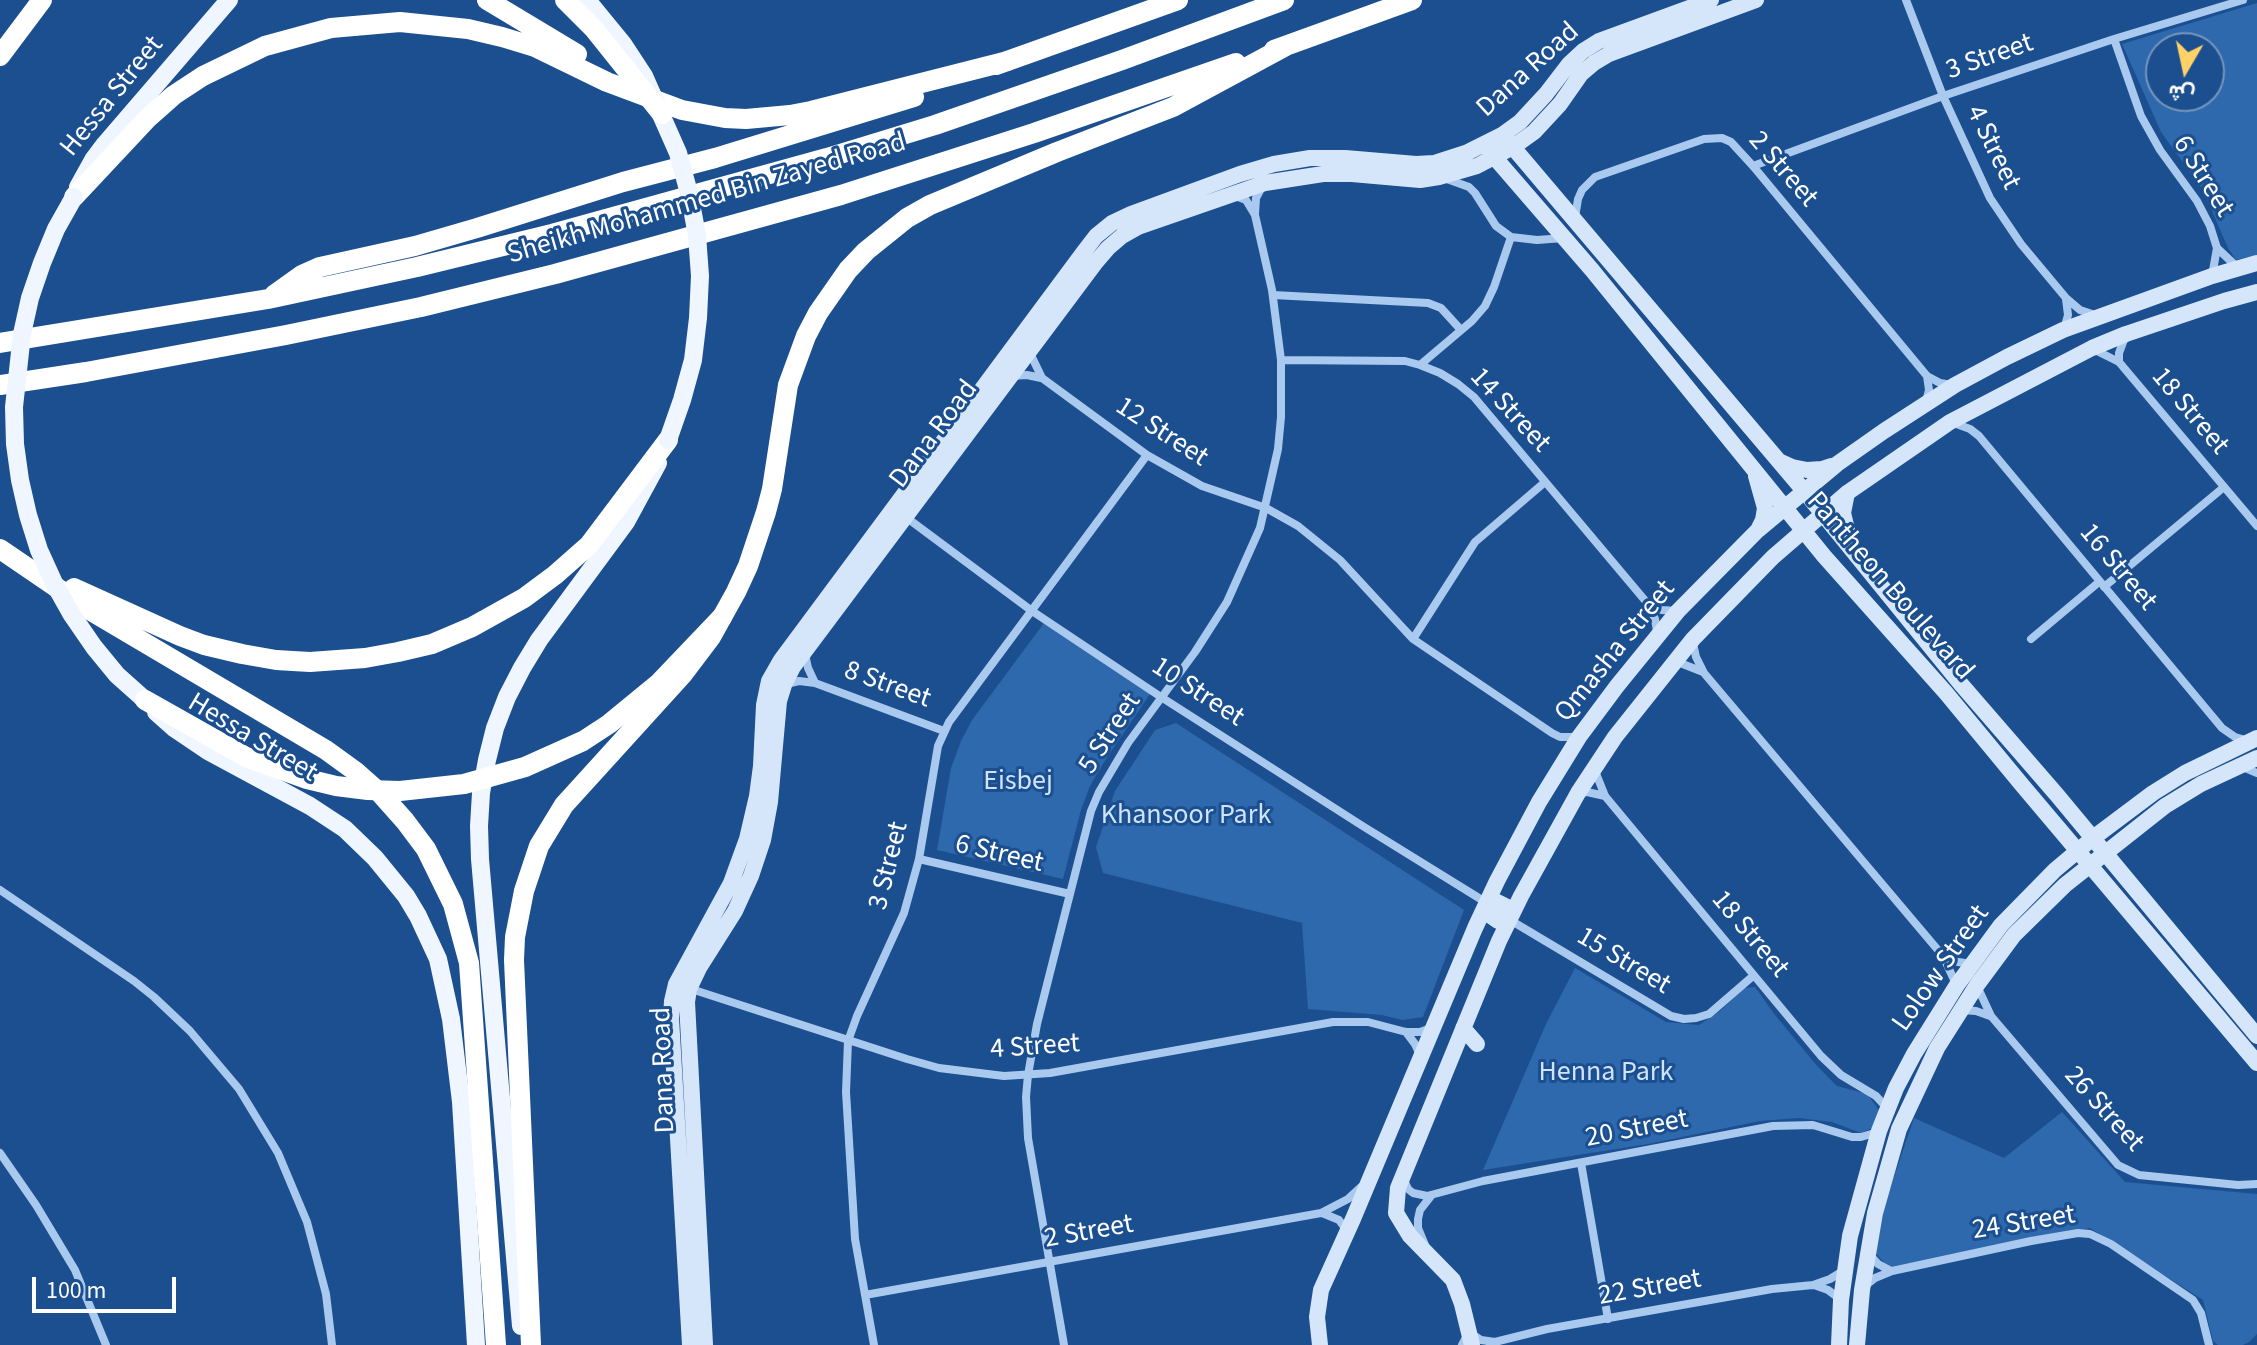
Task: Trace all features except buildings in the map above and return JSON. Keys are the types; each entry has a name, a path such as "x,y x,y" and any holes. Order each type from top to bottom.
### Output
{"highway":[{"path":"0,56 42,0"},
{"path":"22,29 53,0"},
{"path":"487,0 610,73 641,95"},
{"path":"565,0 594,29 662,114"},
{"path":"268,299 302,275 320,267 415,246 623,182 866,113 1178,0"},
{"name":"Sheikh Mohammed Bin Zayed Road","path":"0,343 268,299 552,234 827,158 1023,95 1284,0"},
{"name":"Sheikh Mohammed Bin Zayed Road","path":"0,385 286,335 421,307 555,274 868,186 1020,138 1412,0"},
{"path":"74,197 148,118 174,95 203,76 265,46 331,28 400,22 468,29 535,47 607,82 672,106 736,118 768,118 811,111 1008,61"},
{"path":"531,1345 514,960 524,891 539,846 550,825 576,789 683,674 722,617 748,566 766,512 783,411 796,360 818,313 840,280 866,251 907,218 930,205 1057,152 1173,107 1286,46"},
{"path":"26,567 180,636 242,654 310,662 398,652 432,644 472,627 524,598 555,575 589,545 668,440"},
{"path":"0,549 91,611 326,750 381,794 426,849 453,904 469,963 496,1345"},
{"path":"145,700 246,757 307,779 368,790 400,791 464,784 525,767 554,755 609,724 659,683 722,617"}],"main road":[{"name":"Hessa Street","path":"229,0 105,144 82,178 56,229 42,263 22,334 14,407 20,480 39,550 66,604 109,665 159,715 190,740 328,817 360,843 406,896 428,936 444,981 461,1102 476,1345"},
{"path":"523,1345 480,859 481,793 495,728 522,668 626,522 668,440 693,360 700,276 697,235 678,153 644,76 587,0"}],"street":[{"name":"Dana Road","path":"690,1345 671,1018 683,986 687,960 721,903 744,847 757,796 766,693 774,670 1011,376 1096,262 1122,236 1156,220 1265,183 1323,174 1400,180 1439,177 1477,166 1495,158 1569,64 1583,51 1599,41 1711,0"},
{"name":"Dana Road","path":"705,1345 683,986 699,968 735,911 751,876 763,840 770,802 779,701 784,685 793,667 900,512 1096,236 1112,223 1141,210 1274,164 1310,158 1398,164 1434,163 1462,155 1484,144 1507,141 1534,132 1560,104 1581,74 1609,54 1756,0"},
{"name":"4 Street","path":"1906,0 1943,96 1990,198 2021,244 2066,298 2080,310 2098,316"},
{"name":"3 Street","path":"1753,166 1943,96 2243,0"},
{"name":"6 Street","path":"2114,39 2141,116 2160,150 2197,201 2217,248 2238,268"},
{"path":"1534,132 1529,152 1534,172"},
{"name":"2 Street","path":"1575,222 1578,199 1595,177 1704,139 1722,138 1731,142 1753,166 1927,376"},
{"name":"Pantheon Boulevard","path":"1507,141 1778,460 1795,501 1813,521 1824,556 1946,693 2047,816 2085,845 2105,852 2257,1036"},
{"name":"Pantheon Boulevard","path":"1484,144 1753,467 1853,552 1994,723 2085,845 2090,865 2257,1063"},
{"path":"1439,177 1469,187 1496,226 1511,237 1537,240 1564,238"},
{"path":"1255,215 1256,198 1265,183"},
{"path":"1230,195 1246,200 1255,215"},
{"name":"5 Street","path":"1064,1345 1028,1138 1028,1075 1037,1024 1085,831 1099,792 1128,743 1220,615 1248,558 1266,508 1278,449 1281,360 1273,295 1255,215"},
{"path":"1420,365 1479,314 1490,297 1511,237"},
{"name":"6 Street","path":"2212,276 2217,248"},
{"name":"Qmasha Street","path":"1320,1345 1318,1303 1325,1278 1487,903 1539,802 1579,737 1678,611 1758,530 1837,464 1955,385 2063,330 2212,276 2257,263"},
{"name":"Qmasha Street","path":"1467,1341 1458,1290 1453,1280 1410,1236 1396,1213 1398,1188 1509,919 1594,767 1693,639 1773,557 1847,493 1975,407 2092,348 2257,292"},
{"path":"1273,295 1428,303 1441,308 1461,330"},
{"path":"2063,330 2068,315 2066,298"},
{"name":"18 Street","path":"2119,362 2126,334"},
{"name":"18 Street","path":"2092,348 2119,362 2257,526"},
{"name":"12 Street","path":"1030,351 1042,378 1147,455 1202,486 1266,508 1298,526 1340,560 1413,639 1552,733"},
{"name":"14 Street","path":"1281,360 1390,360 1420,365 1458,384 1474,397 1648,604 1655,619 1657,636"},
{"path":"1011,376 1042,378"},
{"path":"1927,376 1940,383 1955,385"},
{"path":"1925,404 1929,390 1927,376"},
{"path":"1975,407 1975,427 1979,436"},
{"name":"16 Street","path":"1950,422 1979,436 2222,728 2235,737 2254,740"},
{"path":"1730,439 1750,450 1795,501"},
{"name":"3 Street","path":"874,1345 855,1239 846,1092 848,1041 904,913 919,859 938,746 944,731 1147,455"},
{"path":"1778,460 1807,470 1837,464"},
{"path":"1753,467 1765,508 1758,530"},
{"path":"1413,639 1475,542 1545,482"},
{"path":"2031,639 2224,487"},
{"path":"1847,493 1843,513 1853,552"},
{"name":"10 Street","path":"900,512 1032,611 1161,697 1487,903"},
{"path":"1813,521 1867,581 1881,587"},
{"path":"1773,557 1802,550 1824,556"},
{"path":"1648,604 1662,610 1678,611"},
{"path":"1693,639 1696,657 1704,673 1943,956 1957,985"},
{"name":"8 Street","path":"805,652 815,683"},
{"path":"1674,661 1704,673"},
{"name":"8 Street","path":"784,685 799,681 815,683 944,731"},
{"path":"2219,756 2223,742 2222,728"},
{"path":"1552,733 1560,737 1579,737"},
{"path":"1552,733 1565,759"},
{"name":"Lolow Street","path":"1839,1345 1844,1271 1858,1203 1879,1131 1914,1054 1957,985 2001,925 2055,870 2085,845 2153,793 2185,773 2254,740"},
{"name":"Lolow Street","path":"1857,1345 1862,1290 1875,1213 1899,1129 1937,1048 1977,985 2014,935 2065,885 2105,852 2165,806 2201,784 2257,758"},
{"path":"2238,766 2257,773"},
{"name":"18 Street","path":"1594,767 1605,796 1830,1067 1868,1090 1887,1109"},
{"path":"2022,785 2034,791 2085,845"},
{"path":"1578,793 1605,796"},
{"path":"2047,816 2056,842 2055,870"},
{"path":"2124,876 2123,853 2130,832"},
{"name":"6 Street","path":"919,859 1070,894"},
{"path":"2065,885 2088,882 2109,887"},
{"path":"0,890 154,997 199,1040 239,1089 278,1153 303,1210 321,1270 332,1345"},
{"path":"1487,903 1487,911 1494,920 1502,922 1509,919"},
{"name":"15 Street","path":"1509,919 1671,1016 1684,1019 1709,1014 1753,976"},
{"path":"1943,956 1972,965"},
{"name":"26 Street","path":"1977,985 1991,1016 2118,1165 2139,1175 2238,1185 2257,1184"},
{"name":"4 Street","path":"683,986 939,1068 993,1075 1064,1071 1333,1022 1368,1022 1406,1032 1420,1032 1433,1027"},
{"path":"1961,1010 1991,1016"},
{"path":"1463,1028 1477,1044"},
{"path":"1406,1032 1420,1058"},
{"path":"1868,1090 1878,1092 1896,1088"},
{"name":"20 Street","path":"1431,1196 1483,1181 1773,1126 1813,1125 1852,1137 1879,1131"},
{"path":"1852,1137 1872,1160"},
{"path":"0,1153 69,1259 106,1345"},
{"path":"1581,1163 1608,1319"},
{"path":"1402,1176 1413,1193 1431,1196"},
{"name":"2 Street","path":"865,1295 1321,1213 1348,1199 1370,1178"},
{"path":"1428,1254 1418,1228 1418,1219 1420,1210 1431,1196"},
{"path":"1321,1213 1339,1220 1347,1231"},
{"name":"24 Street","path":"1862,1290 1875,1278 1892,1271 2031,1241 2078,1233 2090,1234 2111,1244 2193,1300 2201,1313 2209,1345"},
{"path":"1868,1253 1878,1264 1892,1271"},
{"name":"22 Street","path":"1467,1341 1492,1343 1547,1329 1772,1289 1813,1285 1844,1271"},
{"path":"1813,1285 1828,1290 1841,1300"}],"green space":[{"path":"2257,3 2257,255 2236,260 2203,190 2161,132 2152,112 2225,112 2225,32 2162,32"},
{"path":"2145,37 2145,96 2122,44"},
{"name":"Eisbej","path":"1047,619 1152,691 1090,786 1063,879 937,850 951,768 961,741 972,720"},
{"name":"Khansoor Park","path":"1176,723 1464,910 1423,1017 1402,1020 1382,1015 1308,1009 1302,923 1103,873 1096,847 1115,791 1155,730"},
{"name":"Henna Park","path":"1575,968 1666,1022 1699,1025 1720,1011 1744,988 1755,987 1818,1067 1837,1086 1867,1094 1879,1110 1875,1127 1861,1133 1832,1122 1799,1118 1760,1121 1648,1144 1483,1170 1546,1024"},
{"path":"2062,1112 2125,1182 2257,1194 2257,1334 2249,1342 2243,1345 2218,1345 2213,1341 2203,1300 2090,1228 1892,1271 1876,1254 1883,1210 1914,1118 2004,1158"}]}
